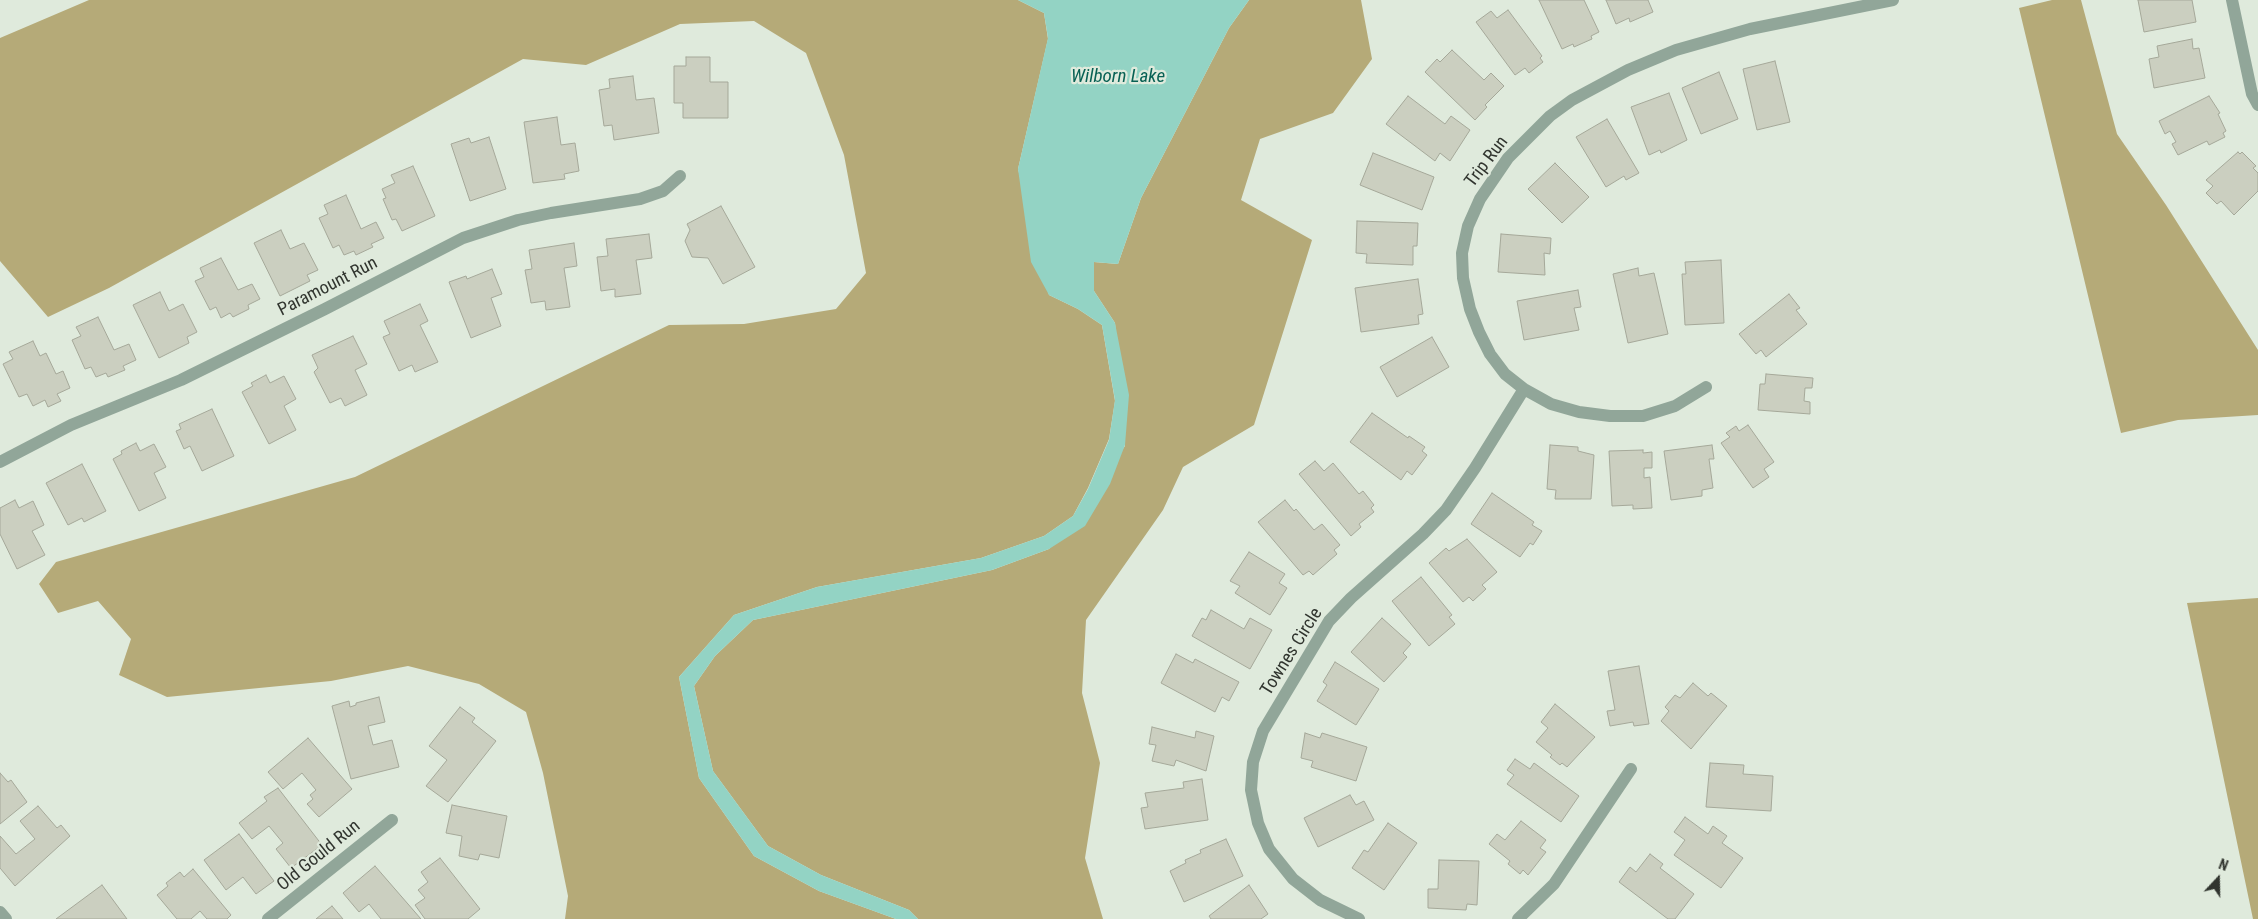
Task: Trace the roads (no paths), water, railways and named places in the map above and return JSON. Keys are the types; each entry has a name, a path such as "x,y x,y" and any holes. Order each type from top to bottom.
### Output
{"street":[{"name":"Trip Run","path":"1706,387 1675,406 1643,416 1610,416 1579,412 1551,404 1505,374 1490,354 1470,309 1463,278 1462,253 1468,226 1480,200 1508,158 1550,116 1572,100 1628,70 1676,50 1750,29 1893,0"},
{"path":"2232,0 2252,94 2258,105"},
{"name":"Paramount Run","path":"0,462 71,425 181,380 464,238 526,218 640,199 663,191 680,176"},
{"name":"Townes Circle","path":"1359,919 1320,900 1293,879 1269,849 1258,823 1251,790 1253,762 1263,731 1329,621 1351,598 1423,534 1446,510 1475,468 1524,388"},
{"path":"1518,919 1554,884 1632,770"},
{"name":"Old Gould Run","path":"268,919 392,820"},
{"path":"0,912 6,919"}],"water":[{"name":"Wilborn Lake","path":"1018,0 1249,0 1229,28 1141,198 1118,264 1094,262 1094,291 1115,323 1129,395 1125,445 1110,484 1085,526 1049,549 992,570 753,620 715,656 694,686 713,771 768,846 821,875 909,910 918,919 896,919 819,891 754,856 699,778 679,677 734,615 817,587 981,558 1044,536 1073,516 1088,489 1109,440 1115,400 1102,325 1078,309 1049,295 1031,262 1018,169 1048,38 1044,13"}]}
